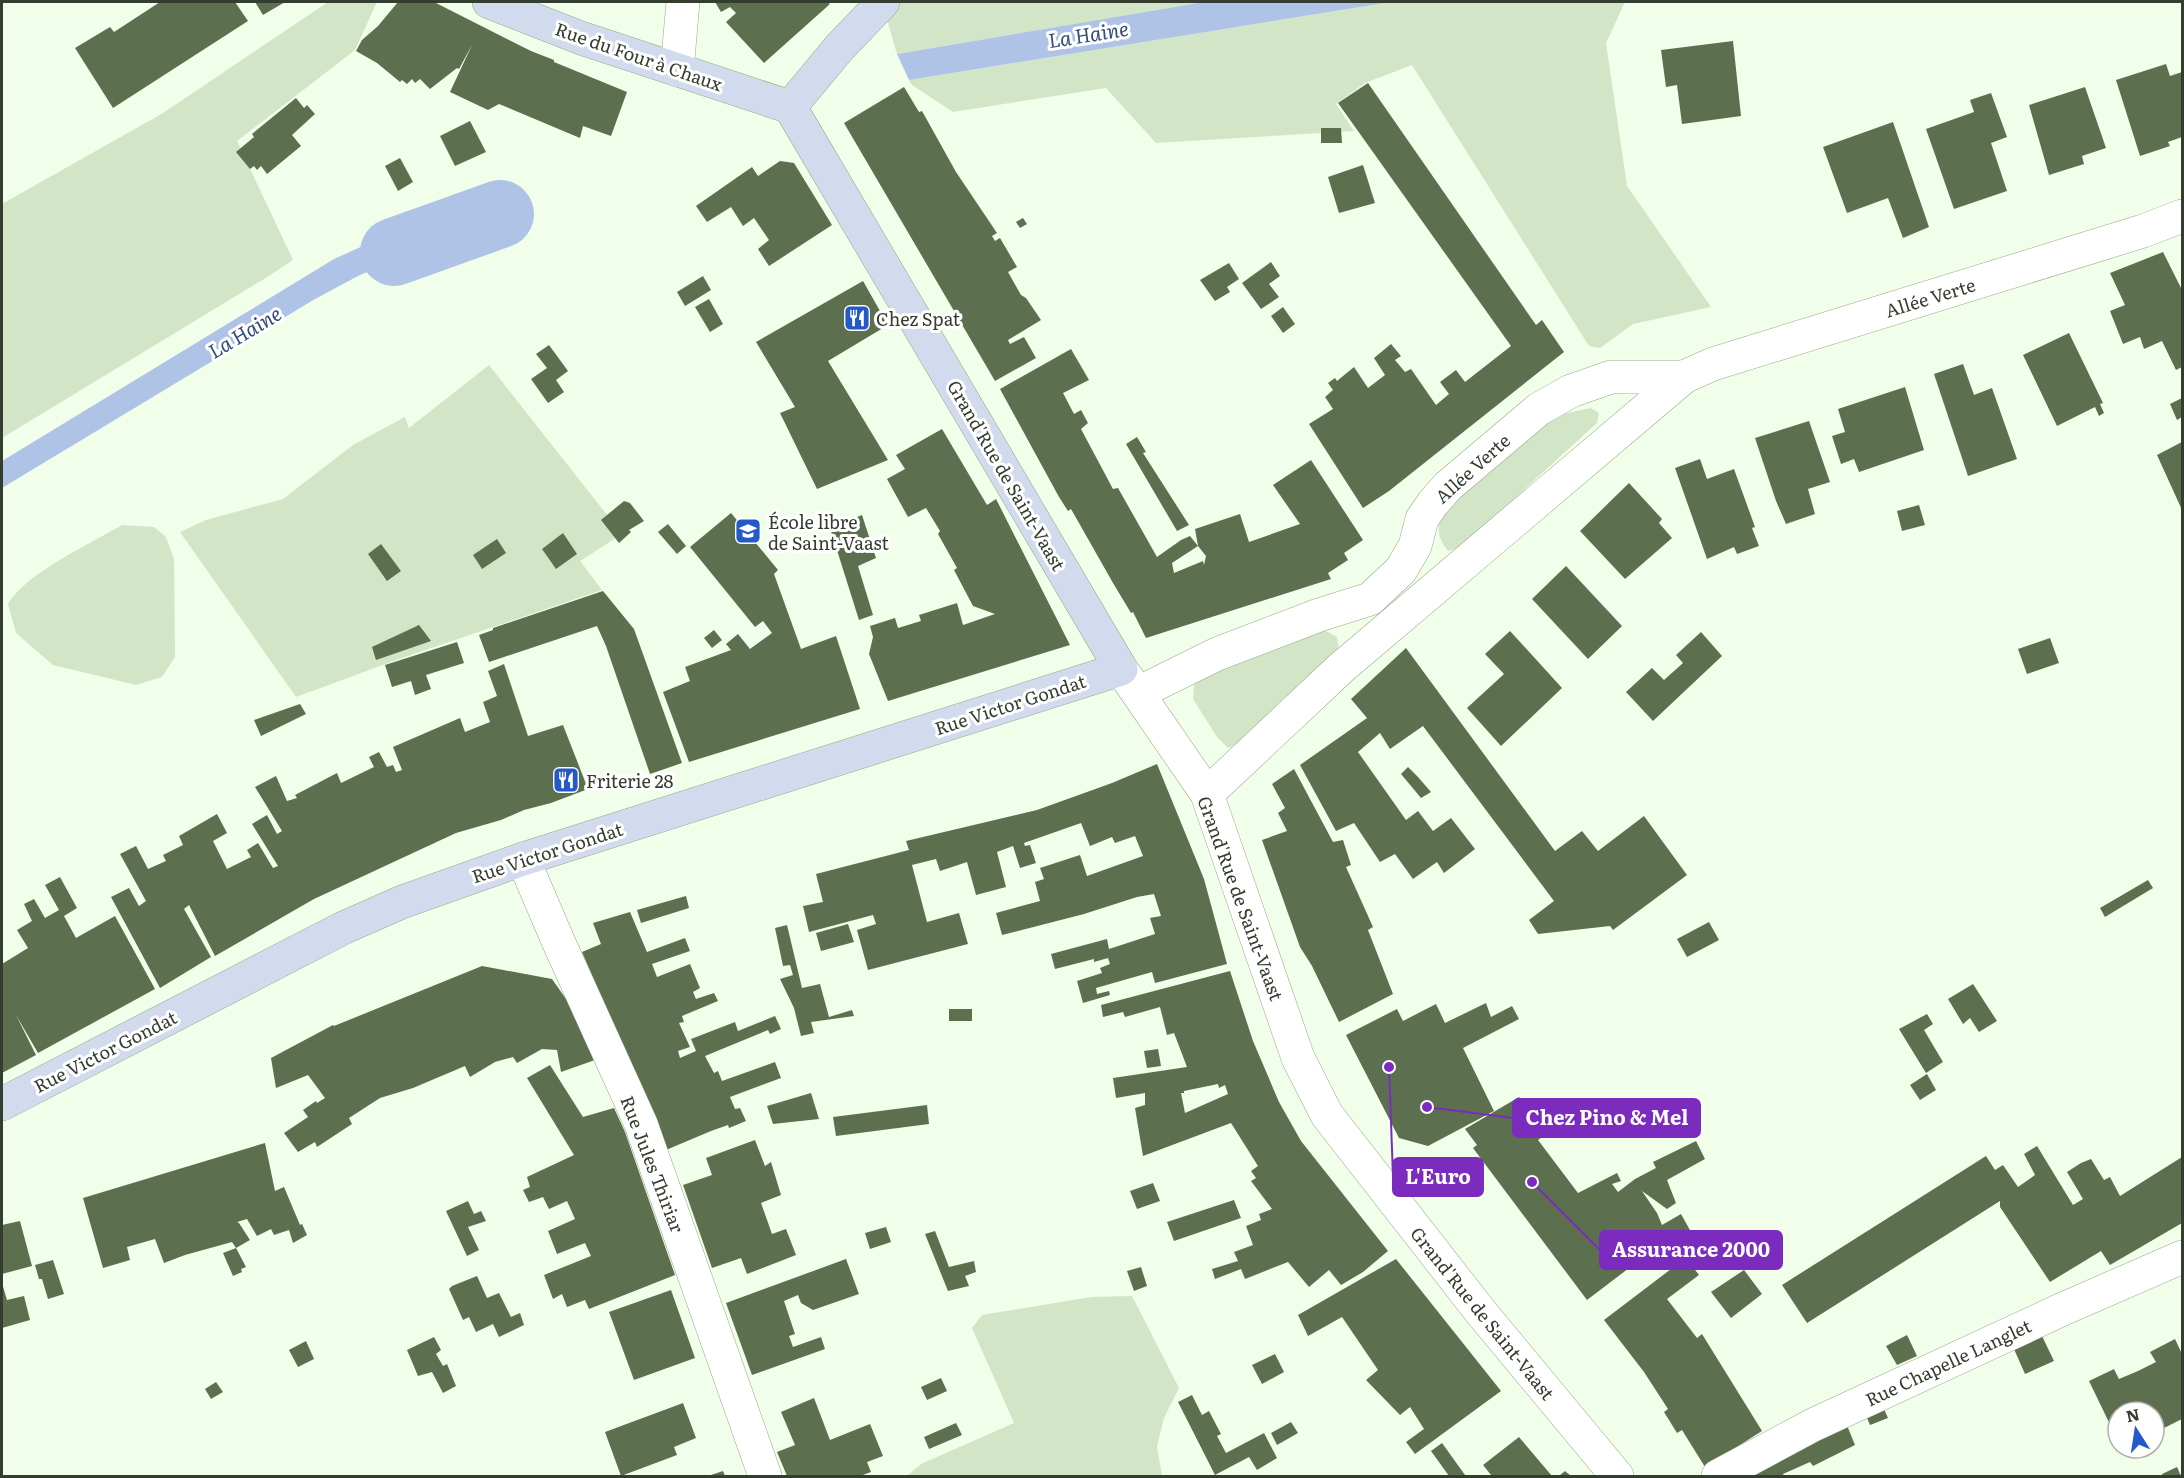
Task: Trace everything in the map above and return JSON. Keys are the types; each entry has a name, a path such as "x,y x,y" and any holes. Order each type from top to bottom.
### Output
{"street":[{"name":"Rue du Four à Chaux","path":"489,2 581,38 790,107"},
{"path":"677,69 682,2"},
{"path":"790,107 839,48 883,2"},
{"name":"Grand'Rue de Saint-Vaast","path":"790,107 1129,681 1207,794 1298,1058 1327,1115 1480,1311 1617,1476"},
{"name":"Allée Verte","path":"1207,794 1341,668 1684,376 1713,364 2143,231 2182,216"},
{"name":"Allée Verte","path":"1129,681 1239,645 1319,615 1370,600 1401,570 1415,546 1422,519 1433,503 1449,486 1539,409 1571,391 1611,377 1684,376"},
{"name":"Rue Victor Gondat","path":"2,1104 343,928 402,902 523,859 1129,681"},
{"name":"Rue Jules Thiriar","path":"523,859 641,1124 765,1476"},
{"name":"Rue Chapelle Langlet","path":"1718,1476 1813,1425 2063,1309 2182,1257"}],"green space":[{"path":"328,2 377,2 355,50 237,141 293,260 2,438 2,204 163,113"},
{"path":"882,2 1204,2 897,54"},
{"path":"1391,2 1625,2 1606,43 1627,186 1711,307 1633,324 1600,348 1589,346 1412,65 1365,83 1336,104 1354,131 1156,143 1106,88 953,112 912,85 909,80"},
{"path":"489,365 622,534 580,561 602,590 399,659 296,697 180,532 206,520 283,499 353,445 405,417 409,428"},
{"path":"1591,408 1599,413 1597,423 1460,548 1448,551 1439,535 1444,508 1549,423 1563,414"},
{"path":"122,525 154,527 166,537 174,559 175,657 162,677 136,685 53,665 16,633 8,604 17,592 44,570"},
{"path":"1322,629 1337,637 1339,650 1245,741 1228,748 1217,737 1193,699 1194,685 1223,663"},
{"path":"1132,1296 1179,1388 1164,1418 1157,1446 1162,1476 907,1476 921,1464 1014,1423 972,1328 982,1315 1091,1297"}],"water":[{"path":"1204,2 1391,2 909,80 897,54"},
{"path":"476,209 484,231 390,262 358,276 315,299 2,488 2,461 334,259 365,245"}],"building":[{"path":"160,2 235,2 248,21 113,108 75,48 110,27 114,32"},
{"path":"255,2 285,2 263,15"},
{"path":"398,2 434,2 554,62 627,92 611,136 583,126 580,138 499,104 488,110 450,92 472,45 459,69 457,68 430,89 420,79 415,83 412,79 407,84 402,80 400,82 377,63 356,51 362,40 378,26"},
{"path":"715,2 827,2 830,4 764,63 726,22 736,13 730,7 721,12"},
{"path":"1733,41 1741,116 1682,124 1677,85 1666,87 1661,50"},
{"path":"2166,64 2170,76 2182,72 2182,137 2168,142 2170,146 2140,156 2116,80"},
{"path":"1368,83 1536,325 1542,320 1564,352 1389,491 1363,508 1309,424 1333,409 1325,397 1333,390 1328,383 1335,378 1337,381 1354,367 1368,388 1385,375 1374,358 1391,344 1401,356 1395,360 1405,372 1411,369 1436,405 1449,394 1440,382 1456,370 1465,382 1511,346 1338,103"},
{"path":"904,87 919,112 922,111 956,172 997,233 992,236 995,241 1000,238 1017,267 1008,272 1021,295 1026,298 1041,320 1008,340 1010,344 1024,337 1036,358 995,381 844,123"},
{"path":"2085,87 2106,148 2082,156 2084,164 2049,175 2029,105"},
{"path":"1991,93 2007,137 1991,143 2007,191 1954,209 1926,129 1974,112 1970,100"},
{"path":"296,98 304,108 307,105 315,114 292,135 301,146 267,174 261,166 257,170 254,166 250,169 236,152 254,137 252,134"},
{"path":"470,121 486,152 455,166 440,136"},
{"path":"1893,122 1929,227 1903,238 1888,198 1847,213 1823,147"},
{"path":"1321,128 1341,128 1342,143 1321,143"},
{"path":"400,158 413,182 398,191 385,166"},
{"path":"780,161 794,163 832,225 769,266 758,249 769,240 754,218 743,226 731,207 707,222 696,206 752,167 758,176"},
{"path":"1363,165 1375,203 1339,213 1328,177"},
{"path":"1023,218 1027,224 1020,228 1016,222"},
{"path":"2163,252 2182,290 2182,367 2176,370 2162,341 2144,349 2140,337 2123,344 2110,311 2125,305 2110,273"},
{"path":"1271,262 1280,276 1269,284 1279,297 1261,309 1242,283"},
{"path":"1229,263 1239,279 1227,287 1230,292 1215,301 1200,280"},
{"path":"703,276 711,290 685,306 677,292"},
{"path":"863,281 888,325 828,361 888,460 817,489 780,413 795,407 756,342"},
{"path":"709,299 723,324 710,332 695,307"},
{"path":"1283,307 1295,324 1283,333 1271,316"},
{"path":"2069,333 2103,403 2100,404 2104,413 2099,416 2095,407 2057,426 2023,355"},
{"path":"549,345 568,371 556,380 564,392 548,403 531,379 547,368 536,354"},
{"path":"1071,349 1089,380 1063,393 1074,414 1081,410 1088,423 1081,429 1113,489 1118,488 1157,557 1190,536 1198,546 1195,529 1240,514 1249,542 1300,524 1273,485 1311,460 1363,540 1344,553 1348,560 1328,573 1331,579 1146,638 1133,612 1131,613 1071,509 1068,511 1059,497 1000,389","holes":["1198,546 1206,556 1204,565 1203,561 1174,573 1172,563"]},
{"path":"1963,364 1974,395 1992,388 2017,459 1968,476 1934,374"},
{"path":"1905,387 1924,450 1859,472 1854,459 1841,464 1832,436 1845,432 1838,409"},
{"path":"2182,398 2182,417 2177,420 2170,404"},
{"path":"1809,421 1830,482 1808,489 1815,514 1786,524 1755,438"},
{"path":"942,429 987,505 996,499 1070,645 888,701 869,654 873,637 870,626 895,618 898,628 921,621 919,615 957,603 963,625 995,614 973,606 954,570 957,568 938,534 940,531 926,508 908,517 887,479 905,469 896,455"},
{"path":"1137,437 1146,452 1143,453 1189,525 1177,531 1126,444"},
{"path":"2182,442 2182,510 2157,455"},
{"path":"1700,459 1707,479 1734,469 1755,527 1752,528 1759,546 1737,554 1734,547 1707,559 1675,468"},
{"path":"1629,483 1662,519 1659,523 1672,538 1625,579 1580,531"},
{"path":"624,501 630,503 644,521 629,530 631,532 619,543 601,520"},
{"path":"1919,505 1925,525 1902,531 1897,511"},
{"path":"731,513 778,570 774,574 801,649 836,636 860,709 689,762 663,692 690,681 685,667 731,650 726,644 738,634 750,649 772,633 763,621 755,627 690,547"},
{"path":"862,515 876,558 858,566 873,615 859,620 830,528"},
{"path":"668,524 686,546 677,554 658,532"},
{"path":"563,533 577,554 556,569 542,549"},
{"path":"497,539 506,553 482,569 473,555"},
{"path":"381,544 401,571 387,581 368,554"},
{"path":"1566,566 1622,626 1588,659 1532,599"},
{"path":"603,591 634,629 682,763 650,774 597,626 489,662 479,635 493,628"},
{"path":"419,625 431,641 376,660 372,647"},
{"path":"714,630 722,640 712,648 704,638"},
{"path":"1510,631 1562,688 1501,746 1467,708 1504,674 1485,654"},
{"path":"1701,632 1722,656 1653,721 1626,692 1652,668 1664,680 1683,663 1676,655"},
{"path":"2050,638 2059,663 2027,674 2018,649"},
{"path":"457,642 464,663 426,675 431,689 415,695 411,681 392,687 385,665"},
{"path":"1406,648 1555,851 1582,831 1598,851 1644,816 1687,875 1613,930 1610,926 1538,934 1529,920 1554,901 1423,726 1390,749 1380,733 1358,752 1406,820 1418,811 1433,831 1451,818 1475,849 1444,873 1437,862 1413,879 1395,854 1380,862 1354,823 1336,831 1300,765 1367,718 1351,699"},
{"path":"504,664 528,736 563,725 588,789 501,820 456,833 314,899 215,956 189,905 184,909 211,957 160,988 111,897 129,888 139,906 146,901 120,854 136,846 148,869 166,861 163,855 183,845 179,836 217,814 227,833 213,841 227,869 251,857 247,850 258,843 273,868 278,866 252,824 267,815 277,834 282,831 255,787 276,776 287,801 297,798 295,795 337,773 341,783 374,767 369,757 379,752 387,767 393,765 396,772 402,770 393,747 460,718 465,732 490,722 483,702 497,696 488,671"},
{"path":"300,704 306,714 261,736 254,720"},
{"path":"1157,764 1204,879 1227,964 1155,983 1152,972 1096,988 1097,994 1109,991 1110,995 1083,1003 1077,981 1102,973 1100,968 1110,964 1108,958 1094,962 1094,959 1055,969 1051,954 1107,939 1109,949 1155,934 1150,918 1161,916 1154,894 1002,935 996,913 1040,901 1035,882 1044,879 1040,868 1080,855 1087,876 1143,856 1135,836 1115,843 1112,837 1090,846 1081,823 1024,843 1025,846 1030,845 1036,863 1020,868 1013,846 997,852 1006,887 976,895 967,862 940,871 936,859 912,865 927,922 959,913 968,944 868,970 857,930 876,924 873,915 809,932 803,906 823,902 816,874 909,850 906,841 1037,810"},
{"path":"1408,767 1431,792 1421,798 1401,774"},
{"path":"1294,769 1333,842 1343,840 1351,865 1346,867 1373,927 1368,930 1393,994 1339,1022 1312,966 1300,947 1262,840 1287,831 1278,813 1285,808 1272,784"},
{"path":"60,877 77,908 64,916 76,938 115,916 155,989 38,1053 16,1015 36,1055 2,1073 2,964 28,948 17,930 32,921 24,904 34,899 45,918 59,910 45,885"},
{"path":"2148,880 2153,888 2105,917 2100,908"},
{"path":"686,896 689,908 641,923 637,910"},
{"path":"630,912 647,952 685,938 690,951 652,964 657,977 690,964 700,988 693,992 696,999 714,993 718,1001 682,1016 684,1022 679,1023 690,1047 678,1051 680,1058 696,1051 691,1039 735,1022 738,1031 775,1016 781,1029 770,1034 768,1030 705,1056 714,1073 718,1071 722,1081 775,1062 781,1078 730,1097 735,1109 740,1108 746,1121 729,1128 728,1125 711,1131 666,1150 582,952 601,944 593,923"},
{"path":"1709,922 1719,940 1687,957 1677,939"},
{"path":"848,924 854,942 821,951 816,933"},
{"path":"787,925 802,988 820,984 829,1017 852,1010 854,1016 811,1022 814,1033 801,1036 794,1008 780,979 793,975 790,965 783,966 775,928"},
{"path":"482,966 552,979 578,1016 595,1060 561,1072 557,1050 542,1049 517,1063 513,1057 495,1062 470,1077 465,1066 413,1088 380,1098 349,1118 352,1124 317,1147 315,1142 298,1152 284,1133 308,1117 303,1110 325,1098 308,1075 276,1088 271,1058 333,1025"},
{"path":"1230,971 1253,1041 1279,1102 1301,1141 1388,1251 1363,1272 1341,1285 1329,1270 1309,1287 1288,1262 1245,1279 1241,1269 1215,1279 1212,1269 1238,1261 1234,1252 1253,1245 1246,1226 1261,1220 1259,1214 1272,1209 1251,1181 1256,1178 1251,1171 1258,1166 1231,1123 1143,1156 1135,1108 1145,1105 1145,1093 1116,1098 1113,1078 1187,1067 1174,1033 1167,1035 1160,1007 1125,1017 1123,1012 1103,1017 1101,1005","holes":["1218,1084 1219,1088 1225,1085 1228,1094 1185,1113 1181,1093"]},
{"path":"1973,984 1997,1021 1979,1032 1970,1018 1963,1024 1948,999"},
{"path":"1486,1003 1491,1017 1512,1006 1519,1019 1463,1048 1494,1111 1428,1146 1399,1138 1346,1035 1397,1009 1403,1021 1436,1004 1445,1023"},
{"path":"949,1009 972,1009 972,1021 949,1021"},
{"path":"1927,1014 1933,1024 1924,1030 1943,1062 1926,1073 1899,1029"},
{"path":"1158,1049 1161,1066 1147,1068 1144,1051"},
{"path":"550,1065 583,1117 614,1108 625,1132 675,1275 589,1309 585,1300 567,1307 562,1294 553,1299 544,1275 591,1256 585,1243 557,1254 548,1231 575,1219 567,1201 549,1209 543,1197 529,1202 523,1190 530,1187 527,1177 574,1155 527,1078"},
{"path":"1927,1074 1936,1090 1920,1100 1910,1085"},
{"path":"811,1093 819,1119 773,1124 767,1106"},
{"path":"1519,1097 1547,1133 1538,1140 1578,1193 1617,1173 1621,1181 1612,1184 1618,1192 1635,1179 1656,1168 1653,1162 1696,1141 1705,1159 1667,1180 1676,1203 1667,1209 1642,1191 1662,1225 1681,1214 1691,1232 1637,1262 1587,1300 1473,1148 1477,1145 1465,1129"},
{"path":"927,1105 929,1124 836,1136 833,1117"},
{"path":"755,1140 765,1166 771,1162 781,1195 761,1203 772,1234 786,1229 796,1255 747,1274 741,1258 712,1268 683,1185 712,1175 706,1158"},
{"path":"265,1143 275,1191 284,1187 300,1225 302,1224 307,1235 293,1243 289,1230 274,1235 271,1229 257,1236 247,1219 237,1222 250,1240 236,1248 232,1242 164,1263 155,1239 127,1247 130,1260 103,1268 83,1198"},
{"path":"2037,1146 2073,1205 2083,1199 2067,1172 2081,1163 2091,1159 2104,1180 2110,1177 2120,1196 2182,1157 2182,1223 2110,1265 2101,1251 2050,1282 2000,1207 2000,1201 1807,1323 1782,1285 1986,1156 1995,1170 2003,1165 2018,1187 2035,1175 2024,1154"},
{"path":"1153,1183 1160,1201 1137,1209 1130,1191"},
{"path":"1234,1200 1241,1218 1174,1241 1167,1222"},
{"path":"468,1201 474,1214 481,1211 486,1221 468,1227 479,1250 467,1256 446,1211"},
{"path":"20,1221 32,1266 2,1274 2,1225"},
{"path":"886,1227 891,1242 870,1249 865,1233"},
{"path":"935,1231 949,1267 974,1261 976,1272 965,1276 969,1286 948,1291 925,1234"},
{"path":"236,1248 246,1267 241,1269 242,1272 233,1276 223,1253"},
{"path":"846,1259 859,1294 813,1310 801,1303 798,1295 784,1301 795,1334 789,1336 793,1347 821,1337 825,1349 752,1375 726,1303"},
{"path":"1396,1259 1501,1391 1415,1454 1406,1442 1424,1429 1410,1407 1400,1415 1366,1380 1378,1370 1342,1317 1308,1336 1298,1315"},
{"path":"53,1260 64,1294 48,1299 35,1265"},
{"path":"1689,1262 1699,1275 1667,1299 1697,1338 1702,1334 1762,1431 1705,1467 1682,1430 1677,1433 1664,1412 1668,1409 1644,1372 1604,1320 1675,1266 1678,1270"},
{"path":"1141,1267 1147,1286 1134,1291 1127,1271"},
{"path":"1744,1270 1762,1294 1731,1318 1711,1292"},
{"path":"477,1276 487,1298 499,1293 511,1317 520,1313 524,1325 499,1337 493,1324 476,1332 469,1317 463,1320 449,1289"},
{"path":"2,1283 7,1300 24,1296 30,1320 2,1328"},
{"path":"671,1290 695,1358 634,1380 609,1312"},
{"path":"1907,1335 1917,1356 1897,1365 1886,1346"},
{"path":"2042,1336 2054,1361 2025,1374 2014,1349"},
{"path":"434,1337 441,1350 436,1354 443,1366 447,1364 456,1386 443,1393 432,1372 418,1376 407,1350"},
{"path":"2175,1339 2182,1354 2182,1419 2166,1427 2166,1400 2106,1400 2106,1416 2089,1381 2114,1369 2119,1379 2138,1371 2156,1362 2150,1352"},
{"path":"306,1341 314,1359 298,1367 289,1350"},
{"path":"1275,1354 1284,1372 1262,1384 1252,1365"},
{"path":"941,1378 947,1391 927,1400 921,1387"},
{"path":"216,1382 223,1392 211,1399 205,1389"},
{"path":"1192,1395 1202,1415 1209,1411 1221,1434 1217,1436 1226,1453 1264,1433 1277,1458 1257,1470 1249,1457 1215,1475 1178,1402"},
{"path":"814,1398 830,1440 870,1424 883,1456 867,1462 871,1472 860,1476 787,1476 777,1452 795,1445 781,1412"},
{"path":"683,1403 696,1438 674,1447 677,1455 621,1476 605,1432"},
{"path":"1882,1405 1888,1418 1870,1425 1865,1413"},
{"path":"1291,1422 1298,1433 1277,1445 1271,1433"},
{"path":"956,1423 962,1435 929,1449 924,1437"},
{"path":"1846,1423 1855,1445 1813,1466 1810,1462 1783,1474 1784,1476 1725,1476"},
{"path":"1519,1437 1552,1476 1488,1476 1491,1475 1483,1465"},
{"path":"1442,1443 1464,1476 1449,1476 1431,1451"},
{"path":"2177,1467 2181,1476 2163,1476 2162,1474"},
{"path":"723,1471 725,1476 708,1476"},
{"path":"1565,1471 1571,1476 1559,1476"}],"waterway":[{"name":"La Haine","path":"394,252 500,214"}],"place":[{"name":"Chez Spat","path":"857,318"},
{"name":"École libre de Saint-Vaast","path":"748,531"},
{"name":"Friterie 28","path":"566,780"},
{"name":"L'Euro","path":"1389,1067"},
{"name":"Chez Pino & Mel","path":"1427,1107"},
{"name":"Assurance 2000","path":"1532,1182"}]}
